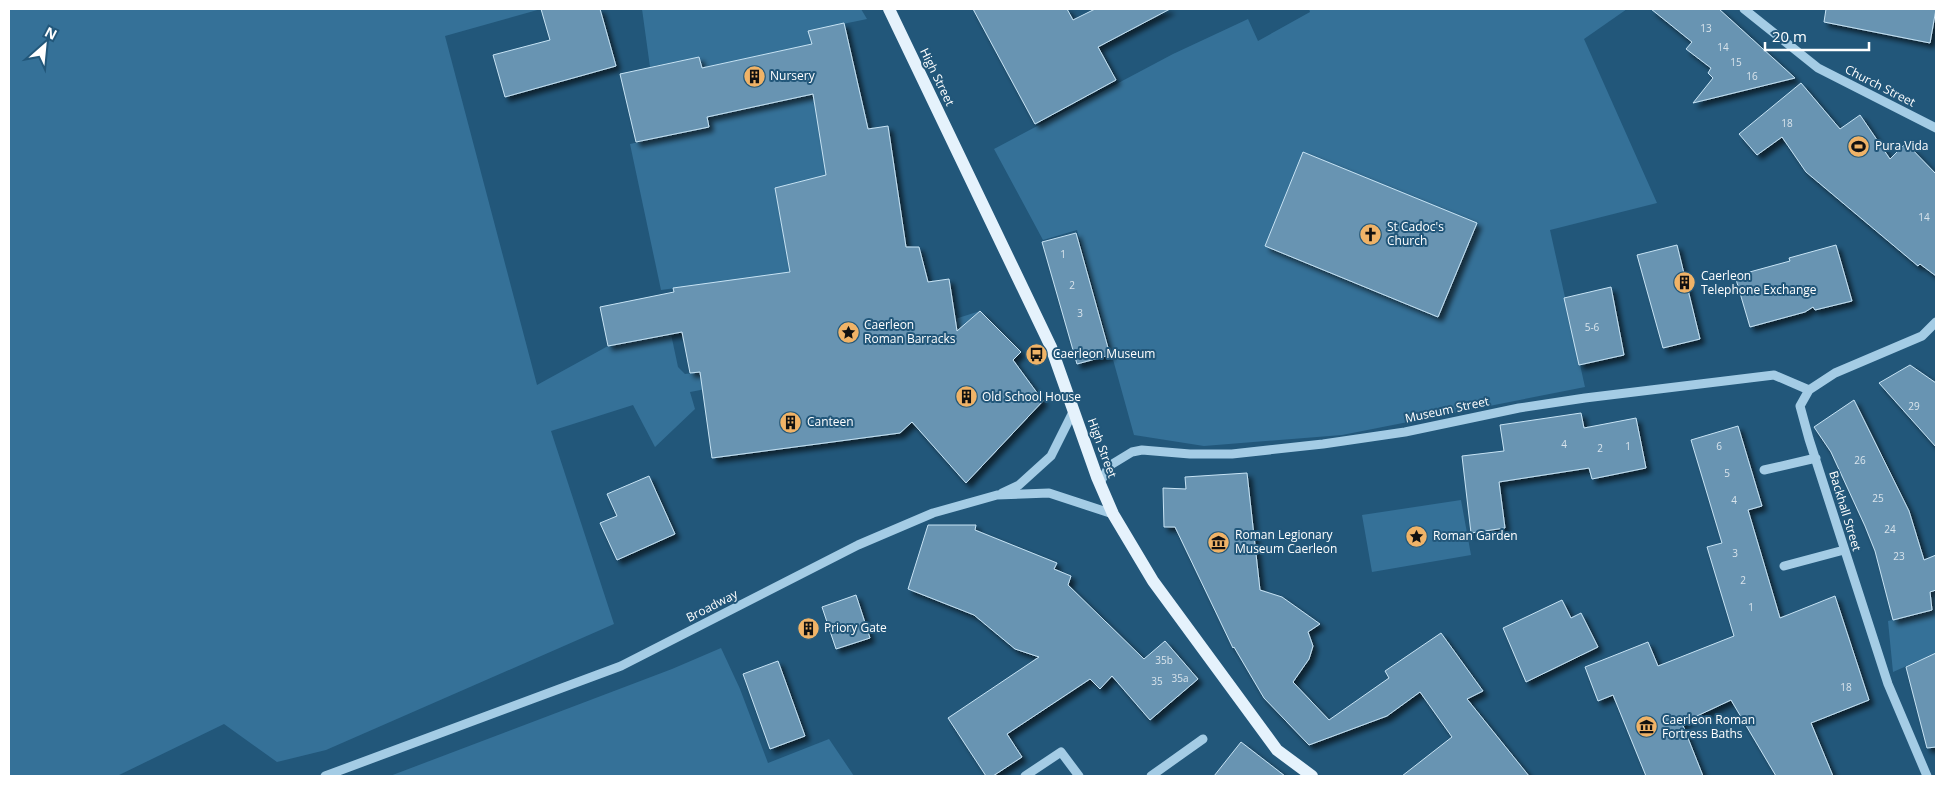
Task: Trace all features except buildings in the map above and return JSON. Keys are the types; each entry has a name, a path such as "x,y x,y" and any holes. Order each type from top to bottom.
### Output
{"main road":[{"name":"High Street","path":"889,9 1051,347 1113,514 1153,581 1277,750 1312,776"}],"street":[{"name":"Church Street","path":"1744,9 1818,68 1936,128"},
{"path":"1809,390 1835,373 1922,336 1936,322"},
{"name":"Museum Street","path":"1100,483 1109,466 1132,452 1142,450 1190,454 1232,454 1323,444 1405,432 1528,407 1774,374 1809,390"},
{"name":"Backhall Street","path":"1809,390 1800,406 1844,550 1888,684 1927,776"},
{"path":"997,495 1019,485 1051,456 1074,410"},
{"path":"1764,470 1816,458"},
{"name":"Broadway","path":"325,776 621,666 858,546 933,513 997,495 1049,492 1113,514"},
{"path":"1784,566 1844,550"},
{"path":"1151,776 1203,739"},
{"path":"1025,776 1061,752 1079,776"}],"shaded area":[{"path":"9,9 541,9 445,36 537,385 608,346 671,334 678,367 685,374 763,363 955,319 980,311 942,344 690,392 695,409 655,447 633,405 551,431 614,624 326,750 277,762 224,724 117,776 9,776"},
{"path":"642,9 861,9 867,19 809,31 812,44 702,68 699,57 650,67"},
{"path":"1309,9 1627,9 1584,39 1657,203 1550,230 1585,387 1342,435 1204,446 1134,435 1077,230 1043,240 994,149 1173,54 1248,19 1258,41 1310,12"},
{"path":"858,84 870,128 820,136 826,175 775,188 790,272 661,290 630,144 708,127 707,117"},
{"name":"Roman Garden","path":"1461,500 1471,555 1372,572 1362,515"},
{"path":"1936,590 1936,653 1893,672 1888,621 1932,610 1930,592"},
{"path":"721,648 740,689 768,763 829,739 854,776 390,776 672,669"}],"place":[{"name":"Nursery","path":"754,76"},
{"name":"Pura Vida","path":"1859,146"},
{"name":"St Cadoc's Church","path":"1371,234"},
{"name":"Caerleon Telephone Exchange","path":"1685,283"},
{"name":"Caerleon Roman Barracks","path":"848,332"},
{"name":"Caerleon Museum","path":"1037,354"},
{"name":"Old School House","path":"966,397"},
{"name":"Canteen","path":"791,422"},
{"name":"Roman Garden","path":"1417,536"},
{"name":"Roman Legionary Museum Caerleon","path":"1219,542"},
{"name":"Priory Gate","path":"808,628"},
{"name":"Caerleon Roman Fortress Baths","path":"1646,727"}]}
